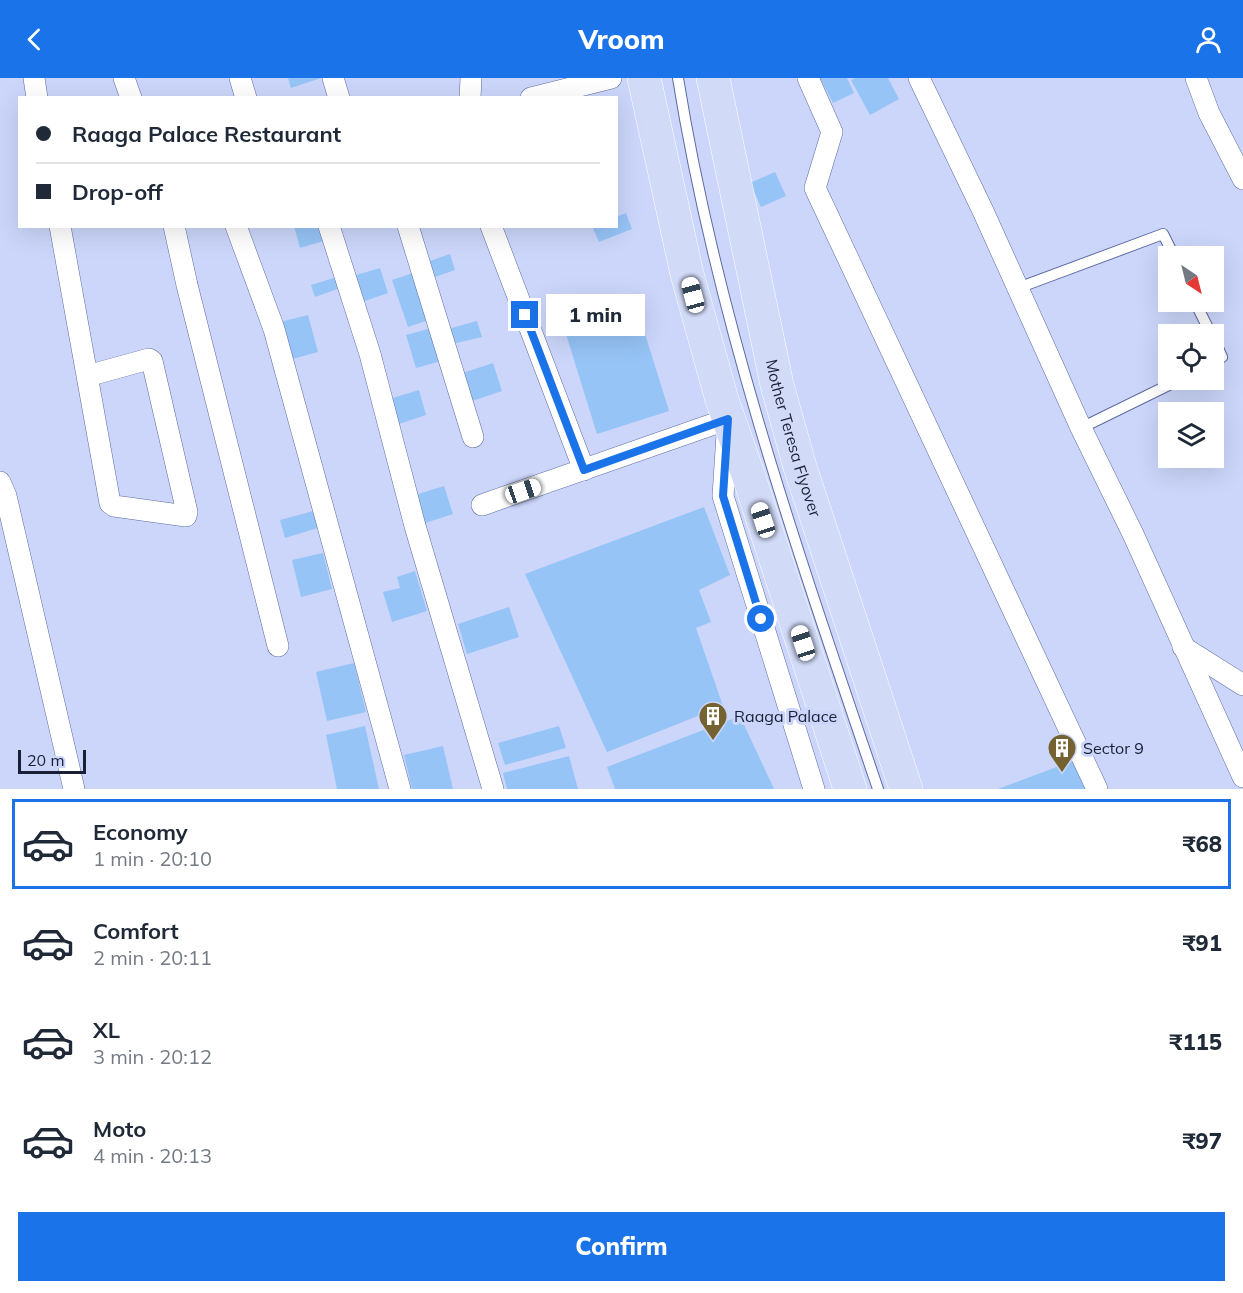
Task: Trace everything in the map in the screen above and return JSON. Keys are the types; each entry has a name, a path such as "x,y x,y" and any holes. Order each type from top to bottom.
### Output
{"main road":[{"name":"Mother Teresa Flyover","path":"644,78 687,274 728,419 775,473 906,789"},
{"name":"Mother Teresa Flyover","path":"713,78 777,385 775,473 850,789"}],"street":[{"path":"34,78 38,96"},
{"path":"124,78 130,96"},
{"path":"240,78 245,96"},
{"path":"333,78 338,96"},
{"path":"470,96 471,78"},
{"path":"539,96 611,78"},
{"path":"808,78 832,132 815,188 1097,789"},
{"path":"919,78 1081,428 1133,534 1243,777"},
{"path":"1196,78 1209,113 1243,180"},
{"path":"60,228 87,376 111,505 186,516 187,512 152,361 148,359 87,376"},
{"path":"174,228 278,646"},
{"path":"237,228 274,329 400,789"},
{"path":"330,228 370,354 415,526 493,789"},
{"path":"409,228 473,437"},
{"path":"492,228 584,470"},
{"path":"482,505 728,419 723,496 814,789"},
{"path":"0,482 6,496 74,789"},
{"path":"1183,647 1243,685"}],"lane":[{"path":"678,78 719,282 775,473 836,667 878,789"},
{"path":"1018,288 1163,234 1169,246"},
{"path":"1081,428 1159,390"}],"building":[{"path":"288,78 321,78 291,88"},
{"path":"820,78 847,78 854,93 833,103"},
{"path":"888,78 899,99 870,115 851,80"},
{"path":"775,172 786,196 761,207 750,183"},
{"path":"626,213 632,229 599,242 593,228 618,228 618,216"},
{"path":"295,228 323,228 327,240 300,248"},
{"path":"450,254 455,270 435,277 430,261"},
{"path":"380,268 388,293 362,302 353,276"},
{"path":"416,272 432,319 408,327 392,280"},
{"path":"337,277 340,288 315,297 311,285"},
{"path":"633,295 669,411 597,434 561,318"},
{"path":"308,315 318,352 289,360 280,322"},
{"path":"477,321 482,337 452,344 448,329"},
{"path":"435,327 445,360 416,368 406,335"},
{"path":"493,363 502,391 472,401 463,373"},
{"path":"419,390 426,415 396,425 389,399"},
{"path":"444,486 453,514 422,524 412,496"},
{"path":"704,507 730,575 699,590 711,622 696,628 723,706 607,752 525,574"},
{"path":"317,510 321,527 285,538 280,520"},
{"path":"323,553 332,589 301,597 292,560"},
{"path":"415,571 427,611 392,622 383,592 400,588 397,577"},
{"path":"509,607 519,637 467,654 458,624"},
{"path":"354,663 366,712 327,721 316,672"},
{"name":"Raaga Palace","path":"740,716 774,789 615,789 607,767"},
{"path":"365,726 379,789 337,789 326,735"},
{"path":"559,726 566,748 505,765 498,743"},
{"path":"443,746 453,789 412,789 404,755"},
{"path":"569,756 578,789 507,789 503,773"},
{"name":"Sector 9","path":"1078,759 1093,789 998,789"}],"place":[{"name":"Raaga Palace","path":"713,742"},
{"name":"Sector 9","path":"1062,774"}],"route":[{"path":"525,315 584,470 728,419 723,496 761,619"}]}
